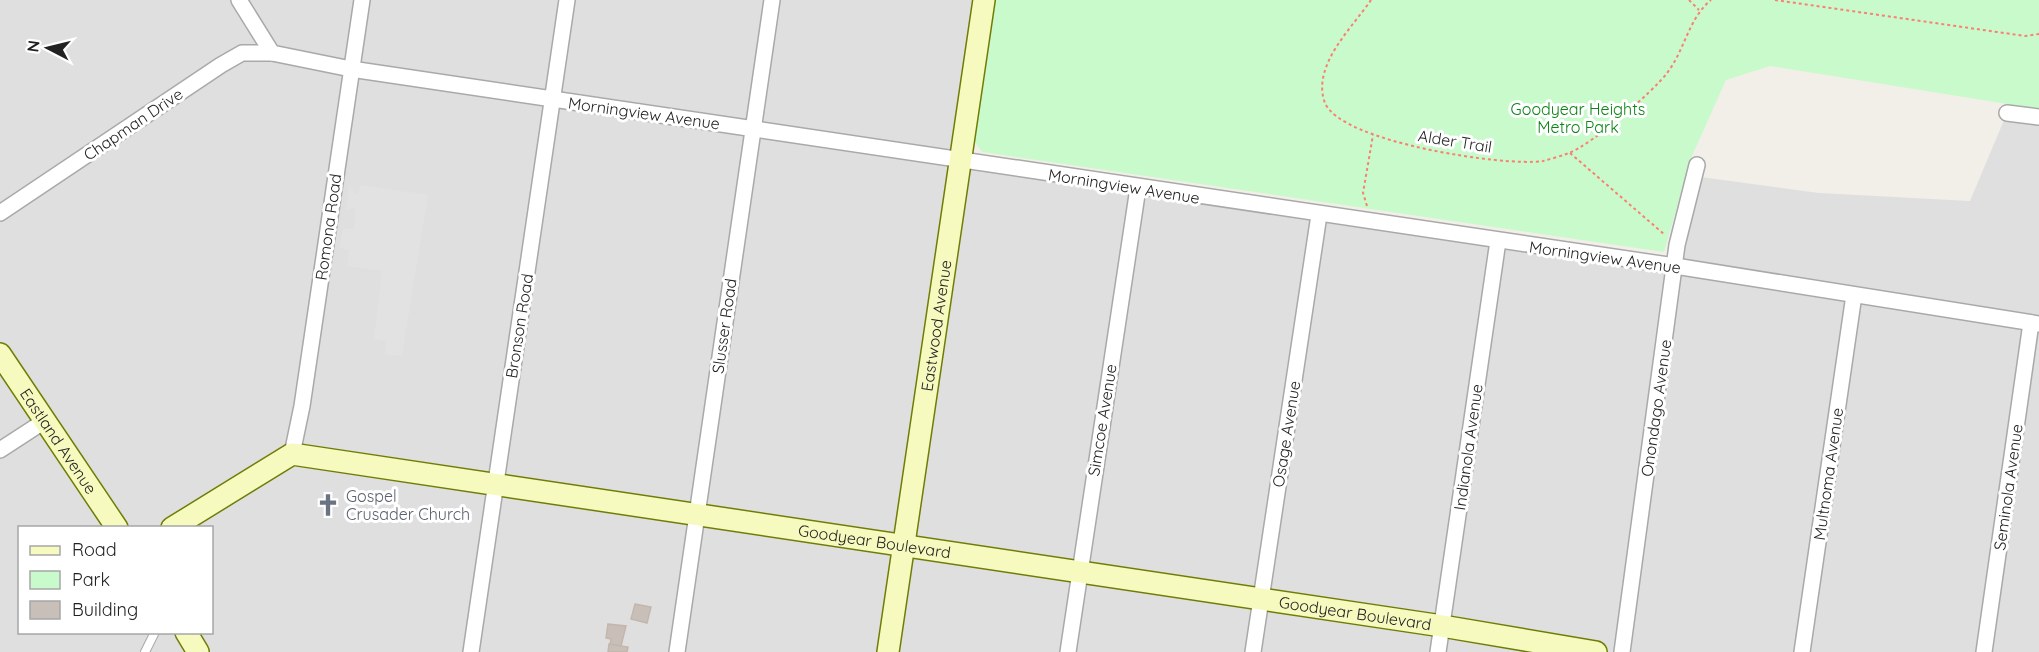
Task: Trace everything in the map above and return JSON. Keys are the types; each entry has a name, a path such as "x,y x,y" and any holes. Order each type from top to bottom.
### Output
{"street":[{"path":"239,0 272,52"},
{"name":"Romona Road","path":"292,454 304,395 362,0"},
{"name":"Bronson Road","path":"471,652 567,0"},
{"name":"Slusser Road","path":"677,652 772,0"},
{"name":"Eastwood Avenue","path":"888,652 984,0"},
{"name":"Morningview Avenue","path":"272,52 351,69 2035,323"},
{"name":"Chapman Drive","path":"0,213 221,65 242,53 272,52"},
{"path":"2007,113 2039,117"},
{"name":"Onondago Avenue","path":"1623,652 1677,245 1697,165"},
{"name":"Simcoe Avenue","path":"1068,652 1138,188"},
{"name":"Osage Avenue","path":"1253,652 1319,215"},
{"name":"Indianola Avenue","path":"1438,652 1498,241"},
{"name":"Multnoma Avenue","path":"1802,652 1854,295"},
{"name":"Seminola Avenue","path":"1984,652 2035,323"},
{"name":"Eastland Avenue","path":"0,354 43,422 116,526"},
{"path":"0,450 43,422"},
{"path":"175,526 292,454"},
{"name":"Goodyear Boulevard","path":"292,454 1442,626 1596,652"},
{"path":"187,634 198,652"}],"lane":[{"path":"145,652 154,634"}],"path":[{"name":"Alder Trail","path":"1371,0 1328,61 1323,75 1325,103 1335,116 1372,135 1402,144 1484,159 1542,161 1570,153 1645,95 1668,72 1699,10 1711,0"},
{"path":"1689,0 1699,10"},
{"path":"1774,0 2025,36 2039,34"},
{"path":"1372,135 1363,193 1372,223"},
{"path":"1570,153 1677,245"}],"shaded area":[{"path":"0,0 985,0 961,161 1675,266 1686,175 1819,193 1970,201 2007,113 2039,117 2039,652 0,652"},
{"path":"360,185 428,195 402,356 385,354 386,341 374,339 382,271 347,266 349,250 340,248 343,229 354,229 355,211 353,208 346,210 349,187 358,195"}],"green space":[{"name":"Goodyear Heights Metro Park","path":"995,0 2039,0 2039,109 1770,66 1726,80 1691,158 1664,252 982,152 974,141"}],"building":[{"path":"635,604 651,607 647,623 631,619"},
{"path":"608,624 626,626 621,646 610,645 611,639 606,638"},
{"path":"609,644 628,647 627,652 608,652"}],"place":[{"name":"Gospel Crusader Church","path":"328,505"}]}
